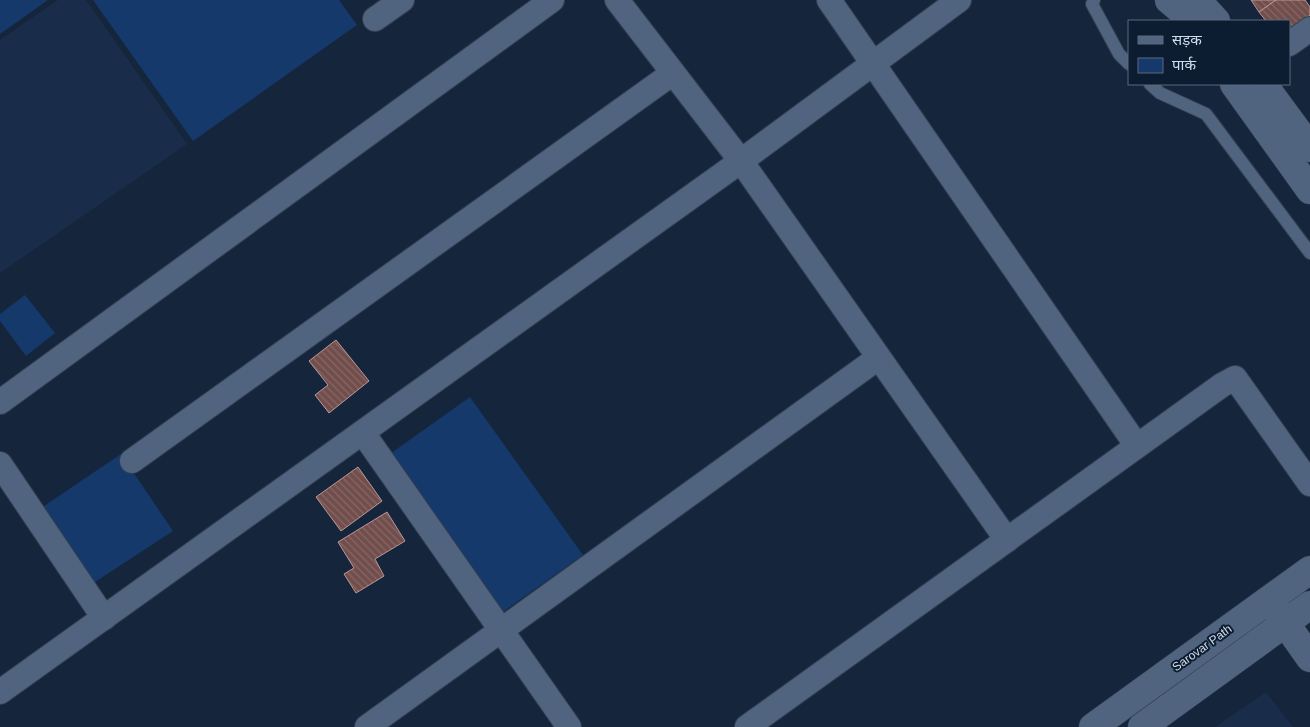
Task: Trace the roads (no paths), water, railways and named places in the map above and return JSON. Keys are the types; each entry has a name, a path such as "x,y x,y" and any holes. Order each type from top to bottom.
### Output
{"main road":[{"path":"1169,0 1193,20"},
{"path":"1197,0 1215,20"},
{"path":"1235,85 1310,190"},
{"path":"1264,85 1310,148"},
{"path":"1290,585 1303,612 1310,658"},
{"name":"Sarovar Path","path":"1093,727 1290,585"},
{"path":"1142,727 1303,612"}],"street":[{"path":"375,19 402,0"},
{"path":"0,402 552,0"},
{"path":"617,0 742,162 1007,540"},
{"path":"829,0 1137,446"},
{"path":"0,692 742,162 959,0"},
{"path":"1290,43 1310,28"},
{"path":"132,461 673,73"},
{"path":"367,727 878,358"},
{"path":"747,727 1222,385 1235,378 1310,484"},
{"path":"363,433 500,631 570,727"},
{"path":"0,464 104,618"}],"lane":[{"path":"1094,0 1092,4 1119,54 1128,63"},
{"path":"1151,85 1160,93 1206,114 1310,253"}]}
